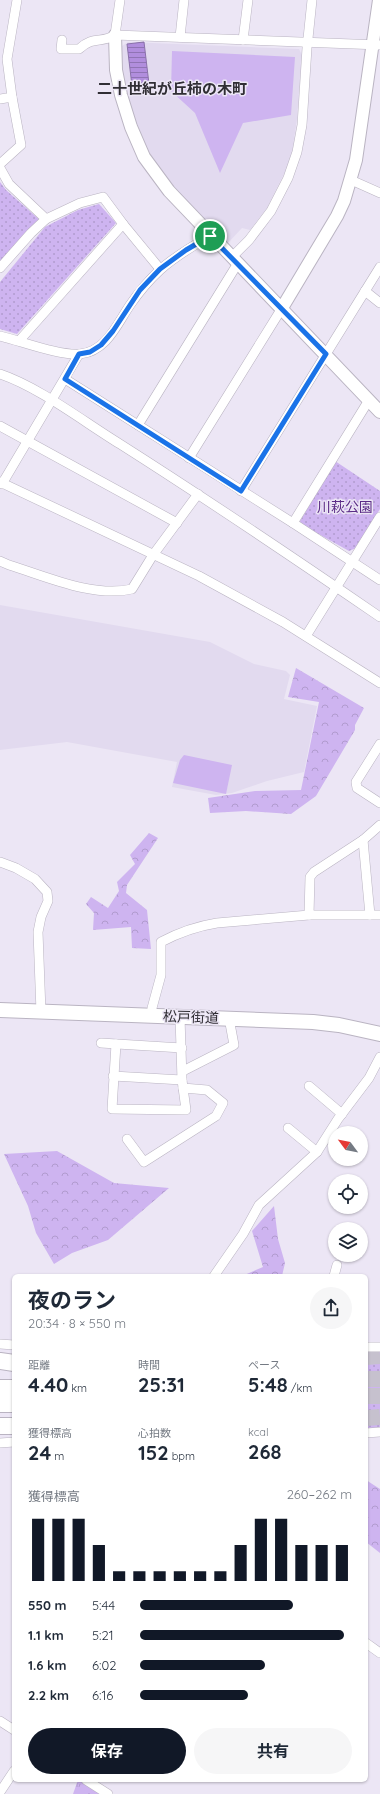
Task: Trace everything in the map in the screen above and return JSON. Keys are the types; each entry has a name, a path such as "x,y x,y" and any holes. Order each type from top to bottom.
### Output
{"highway":[{"path":"0,1361 12,1363"},
{"path":"0,1372 12,1371"},
{"path":"0,1388 12,1388"},
{"path":"0,1404 12,1404"},
{"path":"0,1423 12,1422"},
{"path":"0,1426 12,1426"}],"main road":[{"name":"松戸街道","path":"0,1010 313,1022 346,1026 380,1034"}],"street":[{"path":"0,164 21,146 7,59 17,0"},
{"path":"120,0 115,35 116,70 121,95 131,126 144,157 169,191 210,236 282,308 380,412"},
{"path":"180,37 184,0"},
{"path":"243,40 248,0"},
{"path":"138,425 235,260 271,211 288,178 297,152 302,125 312,0"},
{"path":"190,458 334,222 344,201 356,160 376,45 379,0"},
{"path":"62,40 61,49 79,49 87,41 110,38 115,35 376,45"},
{"path":"0,99 12,97"},
{"path":"0,168 9,184 46,219"},
{"path":"351,180 380,193"},
{"path":"0,268 31,232 46,219 80,203 103,196 123,224 160,269"},
{"path":"19,341 123,224"},
{"path":"0,336 50,350 79,354 90,352 101,345 113,331 140,290 160,269 186,250 210,236"},
{"path":"241,491 380,267"},
{"path":"365,291 380,303"},
{"path":"79,354 28,441 1,483 154,555 232,594 306,636 380,683"},
{"path":"0,374 10,377 52,400 198,494 380,617"},
{"path":"65,379 293,523 380,580"},
{"path":"293,523 369,400"},
{"path":"0,426 177,523"},
{"path":"0,561 82,587 106,591 132,589 154,555 198,494"},
{"path":"306,636 380,517"},
{"path":"380,744 356,782 357,788 380,803"},
{"path":"309,915 310,877 314,872 363,840 380,825"},
{"path":"363,840 370,915"},
{"path":"0,862 16,868 35,879 47,892 48,901 41,917 38,932 41,1012"},
{"path":"152,1016 161,975 161,942 172,936 204,925 309,915 380,915"},
{"path":"116,1044 112,1109 186,1110 180,1016"},
{"path":"183,1080 234,1045 229,1018"},
{"path":"101,1043 182,1048"},
{"path":"215,1274 243,1234 259,1205 317,1152 342,1114 369,1078 380,1058"},
{"path":"113,1076 183,1080 207,1090 223,1103 216,1116 144,1162 127,1140"},
{"path":"309,1086 342,1114"},
{"path":"288,1128 317,1152"},
{"path":"335,1274 337,1265"},
{"path":"0,1344 12,1345"},
{"path":"368,1347 380,1347"},
{"path":"368,1433 380,1432"},
{"path":"0,1443 12,1442"},
{"path":"368,1644 380,1653"},
{"path":"0,1720 12,1729"},
{"path":"0,1792 12,1774"},
{"path":"89,1782 108,1794"}],"shaded area":[{"path":"128,42 299,49 302,55 297,119 291,160 267,208 250,230 242,228 227,244 181,195 161,171 149,153 132,112 122,70 122,46"},
{"path":"144,42 149,84 132,86 127,44"},
{"path":"0,605 210,642 254,664 286,671 290,675 284,699 317,706 304,772 267,781 232,793 216,795 172,787 177,762 67,742 0,750"}],"green space":[{"path":"172,51 295,57 291,115 243,123 220,173 195,113 171,91"},
{"path":"0,182 6,190 42,222 0,262"},
{"path":"99,204 116,223 17,334 0,329 0,282 45,227 78,210"},
{"name":"川萩公園","path":"335,461 380,491 380,509 356,548 349,551 299,523"},
{"path":"296,668 364,708 355,725 355,730 316,796 291,814 246,811 210,813 208,798 255,791 301,790 319,702 288,697"},
{"path":"184,755 232,765 226,794 173,783 180,760"},
{"path":"149,833 158,838 127,885 126,893 147,910 151,949 132,948 131,927 93,930 94,913 86,904 91,897 108,908 119,891 117,882 135,864 130,855"},
{"path":"57,1151 114,1183 169,1188 108,1240 72,1253 54,1264 36,1233 28,1206 4,1154"},
{"path":"274,1206 278,1239 285,1263 282,1274 247,1274 263,1267 252,1231"},
{"path":"380,1352 380,1428 368,1428 368,1353"},
{"path":"368,1481 380,1489 380,1553 368,1544"},
{"path":"77,1782 85,1782 103,1794 73,1794"}],"tunnel":[{"path":"368,1357 380,1356"},
{"path":"368,1379 380,1379"},
{"path":"368,1396 380,1396"},
{"path":"368,1418 380,1417"}],"district":[{"name":"二十世紀が丘柿の木町","path":"172,89"}],"route":[{"path":"210,236 326,354 241,491 65,379 79,354 90,352 101,345 113,331 140,290 160,269 186,250 210,236"}]}
